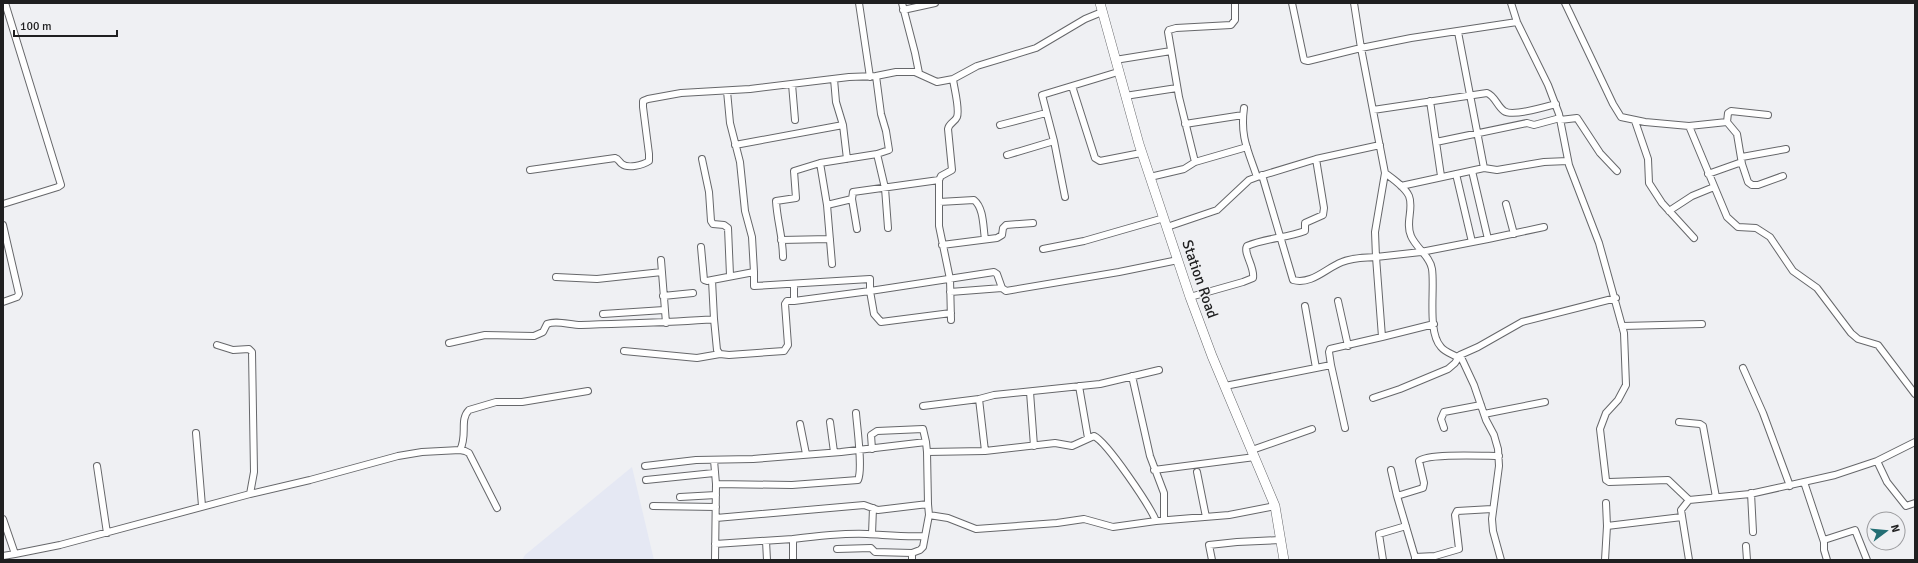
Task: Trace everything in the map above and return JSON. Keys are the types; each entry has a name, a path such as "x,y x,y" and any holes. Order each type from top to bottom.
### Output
{"main road":[{"name":"Station Road","path":"1101,7 1141,153 1190,297 1275,506 1284,560"}],"street":[{"path":"3,204 61,185 5,3"},
{"path":"783,257 783,242 781,240 776,201 796,198 794,171 820,163 887,152 889,147 880,114 859,3"},
{"path":"902,3 916,53 919,73"},
{"path":"903,10 935,3"},
{"path":"1195,162 1185,124 1171,51 1169,30 1176,28 1231,25 1234,20 1235,3"},
{"path":"1292,3 1304,60 1308,62 1361,48 1517,22"},
{"path":"1354,3 1385,173 1375,232 1382,337"},
{"path":"1511,3 1517,22 1556,104 1568,161 1599,243 1616,298 1622,326 1626,385 1618,400 1606,413 1600,429 1606,480 1609,482 1668,480 1689,500"},
{"path":"1565,3 1618,113 1623,119 1689,126 1727,122"},
{"path":"530,170 615,158 623,165 627,166 646,163 650,159 643,107 644,100 681,93 727,91 873,76 896,72 919,73 937,82 953,79 978,66 1036,48 1085,19 1101,7"},
{"path":"1458,32 1484,168"},
{"path":"1115,60 1171,51"},
{"path":"1065,197 1054,141 1042,95 1118,72"},
{"path":"834,79 836,102 843,125 847,159"},
{"path":"951,320 950,279 939,226 939,180 941,176 952,170 948,129 956,120 958,112 953,79"},
{"path":"792,84 795,120"},
{"path":"1072,86 1095,158 1100,161 1141,153"},
{"path":"1125,96 1178,88"},
{"path":"727,91 730,123 740,162 745,211 752,237 754,286 870,279 870,291 874,314 880,322 951,313"},
{"path":"1373,110 1487,93 1490,94 1503,110 1511,114 1556,104"},
{"path":"1430,101 1441,176"},
{"path":"1768,115 1731,111 1728,113 1727,122 1737,134 1742,164 1748,182 1752,185 1758,185 1783,176"},
{"path":"1185,124 1243,112 1243,138 1246,148 1260,176 1293,280 1299,282 1312,279 1343,262 1358,257 1421,252 1544,227"},
{"path":"1000,126 1046,113"},
{"path":"1436,142 1478,132 1527,123 1534,125 1560,119 1577,118 1600,153 1617,170"},
{"path":"1635,121 1648,159 1649,183 1669,211 1694,238"},
{"path":"735,145 843,125"},
{"path":"1689,126 1727,217 1738,227 1756,228 1770,237 1793,271 1817,288 1858,339 1878,345 1915,394"},
{"path":"1007,155 1054,141"},
{"path":"1043,249 1073,244 1217,210 1249,180 1316,159 1380,145"},
{"path":"1150,177 1184,169 1195,162 1246,148"},
{"path":"1742,157 1786,149"},
{"path":"877,154 885,188 888,228"},
{"path":"702,159 709,192 711,222 713,224 724,225 728,228 730,276"},
{"path":"1190,297 1253,278 1253,271 1246,252 1247,246 1280,237 1290,237 1305,231 1305,223 1323,216 1324,208 1316,159"},
{"path":"1401,186 1441,176 1484,168 1497,170 1544,162 1568,161"},
{"path":"820,163 827,205 832,264"},
{"path":"1708,174 1739,163 1742,164"},
{"path":"1472,171 1488,239"},
{"path":"1385,173 1401,186 1409,197 1409,230 1432,268 1434,324 1438,342 1441,347 1457,357 1522,322 1616,298"},
{"path":"1456,174 1472,242"},
{"path":"857,229 852,199 853,192 939,180"},
{"path":"1669,211 1692,196 1714,187"},
{"path":"827,205 852,199"},
{"path":"939,202 974,200 978,204 981,213 985,239"},
{"path":"1506,204 1514,234"},
{"path":"942,245 1000,237 1006,225 1033,223"},
{"path":"3,225 19,294 17,297 3,302"},
{"path":"781,240 830,239"},
{"path":"701,247 703,276 705,281 754,272"},
{"path":"661,260 666,323"},
{"path":"950,292 1002,288 1006,291 1033,288 1178,260"},
{"path":"556,277 597,279 662,272"},
{"path":"624,351 696,358 720,354 729,355 779,352 787,349 785,304 787,301 870,291 994,272 997,274 1002,288"},
{"path":"712,280 717,350 720,354"},
{"path":"794,284 794,301"},
{"path":"663,296 693,293"},
{"path":"1338,301 1348,346"},
{"path":"1305,306 1316,368"},
{"path":"603,314 664,310"},
{"path":"449,343 485,335 534,336 543,332 547,324 550,323 578,325 666,323 714,319"},
{"path":"1345,428 1331,365 1330,350 1434,324"},
{"path":"1622,326 1702,324"},
{"path":"217,344 233,350 249,349 252,352 254,472 250,494"},
{"path":"1373,398 1434,376 1456,363 1460,355"},
{"path":"1460,355 1474,385 1496,442 1499,456 1492,509 1493,531 1501,560"},
{"path":"1225,386 1331,365"},
{"path":"1743,368 1763,413 1790,486"},
{"path":"923,406 979,399 994,395 1079,386 1159,370"},
{"path":"1132,376 1154,470 1164,493 1164,520"},
{"path":"1908,385 1915,383"},
{"path":"1079,386 1088,438"},
{"path":"460,450 464,438 464,418 470,410 496,402 522,402 588,391"},
{"path":"1030,392 1034,446"},
{"path":"979,399 985,451"},
{"path":"1484,414 1546,402"},
{"path":"1444,428 1441,419 1444,412 1481,405"},
{"path":"716,484 792,485 858,480 860,476 856,413"},
{"path":"830,422 834,452"},
{"path":"1679,422 1700,424 1702,426 1716,496"},
{"path":"800,424 806,454"},
{"path":"836,550 871,548 875,552 912,557 922,549 929,515 928,452 923,429 877,432 872,435 872,449"},
{"path":"1154,470 1253,453 1312,429"},
{"path":"196,433 202,506"},
{"path":"928,452 985,451 1055,443 1072,446 1094,436 1097,437 1150,506 1156,521"},
{"path":"645,466 696,460 753,459 872,449 926,442"},
{"path":"1689,560 1682,510 1689,500 1716,496 1751,494 1790,486 1858,468 1877,461 1915,442"},
{"path":"3,556 60,545 202,506 310,480 398,456 422,452 465,450 472,458 497,508"},
{"path":"1398,496 1423,488 1424,482 1419,461 1423,458 1452,456 1499,456"},
{"path":"714,460 716,484 715,560"},
{"path":"1877,461 1887,482 1906,506 1915,503"},
{"path":"97,466 107,533"},
{"path":"1391,470 1415,559 1435,556 1459,549 1455,516 1457,511 1492,509"},
{"path":"1197,472 1206,516"},
{"path":"646,480 714,473"},
{"path":"1804,482 1824,540 1826,560"},
{"path":"1751,494 1753,532"},
{"path":"680,497 716,495"},
{"path":"1606,503 1606,560"},
{"path":"716,518 864,505 878,510 893,510 928,504"},
{"path":"653,506 716,507"},
{"path":"929,515 948,518 976,529 1057,523 1084,518 1113,527 1275,506"},
{"path":"872,534 873,508"},
{"path":"1607,526 1682,517"},
{"path":"3,519 15,554"},
{"path":"1383,560 1379,534 1406,526"},
{"path":"1824,540 1855,530 1867,560"},
{"path":"715,544 832,535 872,534 901,537 925,536"},
{"path":"792,539 793,560"},
{"path":"1212,560 1209,545 1280,540"},
{"path":"766,541 767,560"},
{"path":"1746,546 1747,560"}],"shaded area":[{"path":"632,467 654,560 522,560 525,555"}]}
